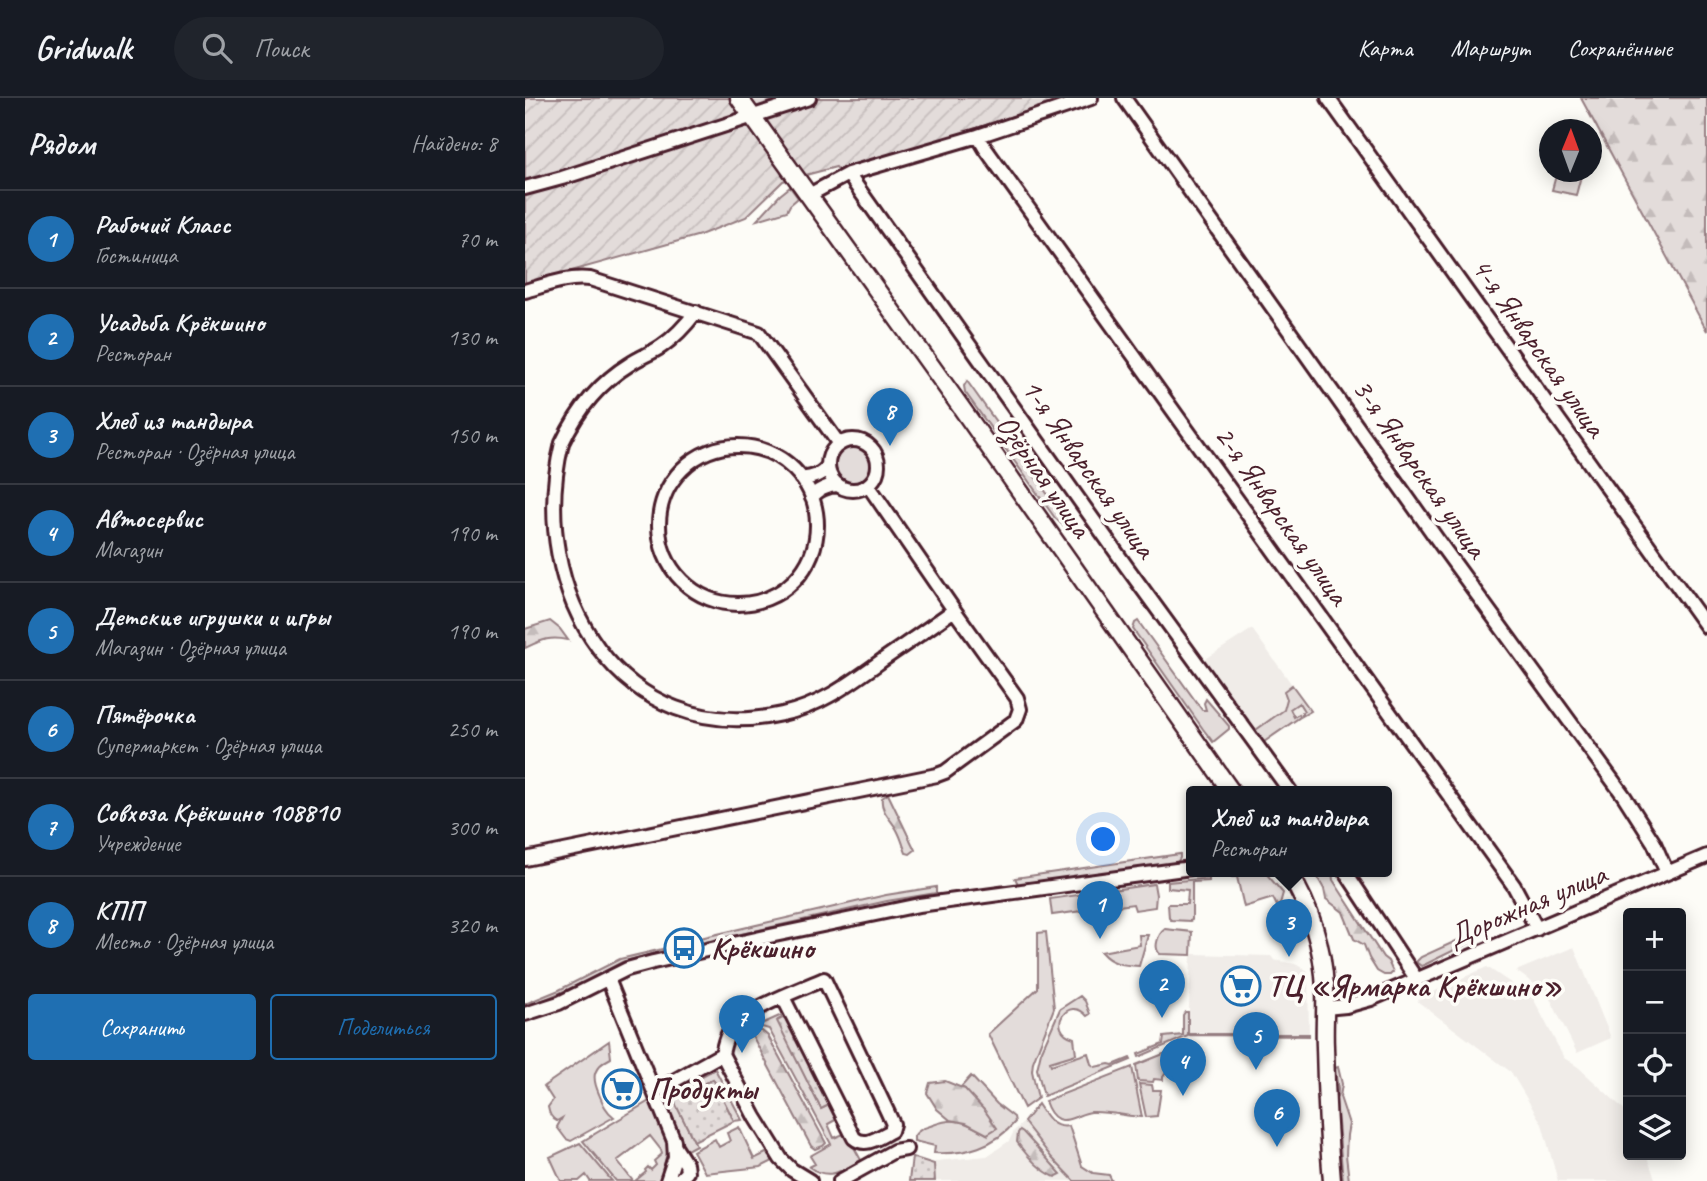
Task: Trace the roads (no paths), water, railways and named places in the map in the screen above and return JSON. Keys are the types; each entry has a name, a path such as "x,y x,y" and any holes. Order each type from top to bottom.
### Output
{"main road":[{"name":"Озёрная улица","path":"739,98 1227,786"},
{"path":"1291,877 1303,898 1317,936 1323,966 1332,1181"}],"street":[{"path":"525,188 809,98"},
{"path":"809,195 848,174 978,136 1091,98"},
{"name":"3-я Январская улица","path":"1124,98 1444,549 1624,796 1654,843 1667,873"},
{"name":"4-я Январская улица","path":"1328,98 1707,627"},
{"name":"2-я Январская улица","path":"978,136 1514,887 1537,929"},
{"name":"1-я Январская улица","path":"848,174 1126,566 1286,786"},
{"path":"525,291 567,279 590,279 759,333 839,444"},
{"path":"545,547 547,494 552,468 581,408 610,378 667,342 696,312"},
{"path":"801,478 809,479 824,471 831,453 845,441 865,442 874,451 879,463 873,481 856,490 838,485 828,466"},
{"path":"748,447 774,455 801,478 812,498 817,523 816,538 805,567 784,589 757,602 726,603 697,593 675,572 662,544 660,515 663,502 675,478 696,459 721,449 748,447"},
{"path":"812,498 818,492 838,485"},
{"path":"525,859 945,772 1016,720 1020,709 1017,698 868,485"},
{"path":"565,615 580,640 602,665 641,694 677,710 720,718 750,719 784,714 822,700 954,610"},
{"name":"Дорожная улица","path":"1325,1008 1359,1004 1707,856"},
{"path":"525,1014 559,1003 627,969 647,963 901,908 1186,870"},
{"path":"1349,877 1417,980"},
{"path":"608,979 675,1147 686,1164 687,1172 679,1180 668,1180"},
{"path":"655,1092 722,1054 733,1027 758,1009 783,997 824,979 893,1124 891,1131 868,1142 862,1143 854,1138 783,997"},
{"path":"722,1054 755,1117 793,1178 810,1181"},
{"path":"840,1181 894,1151 906,1149"}],"place":[{"name":"КПП","path":"890,446"},
{"name":"Рабочий Класс","path":"1100,939"},
{"name":"Крёкшино","path":"684,948"},
{"name":"Хлеб из тандыра","path":"1289,957"},
{"name":"ТЦ «Ярмарка Крёкшино»","path":"1241,986"},
{"name":"Усадьба Крёкшино","path":"1162,1018"},
{"name":"Совхоза Крёкшино 108810","path":"742,1053"},
{"name":"Детские игрушки и игры","path":"1256,1070"},
{"name":"Продукты","path":"622,1089"},
{"name":"Автосервис","path":"1183,1096"},
{"name":"Пятёрочка","path":"1277,1147"}]}
